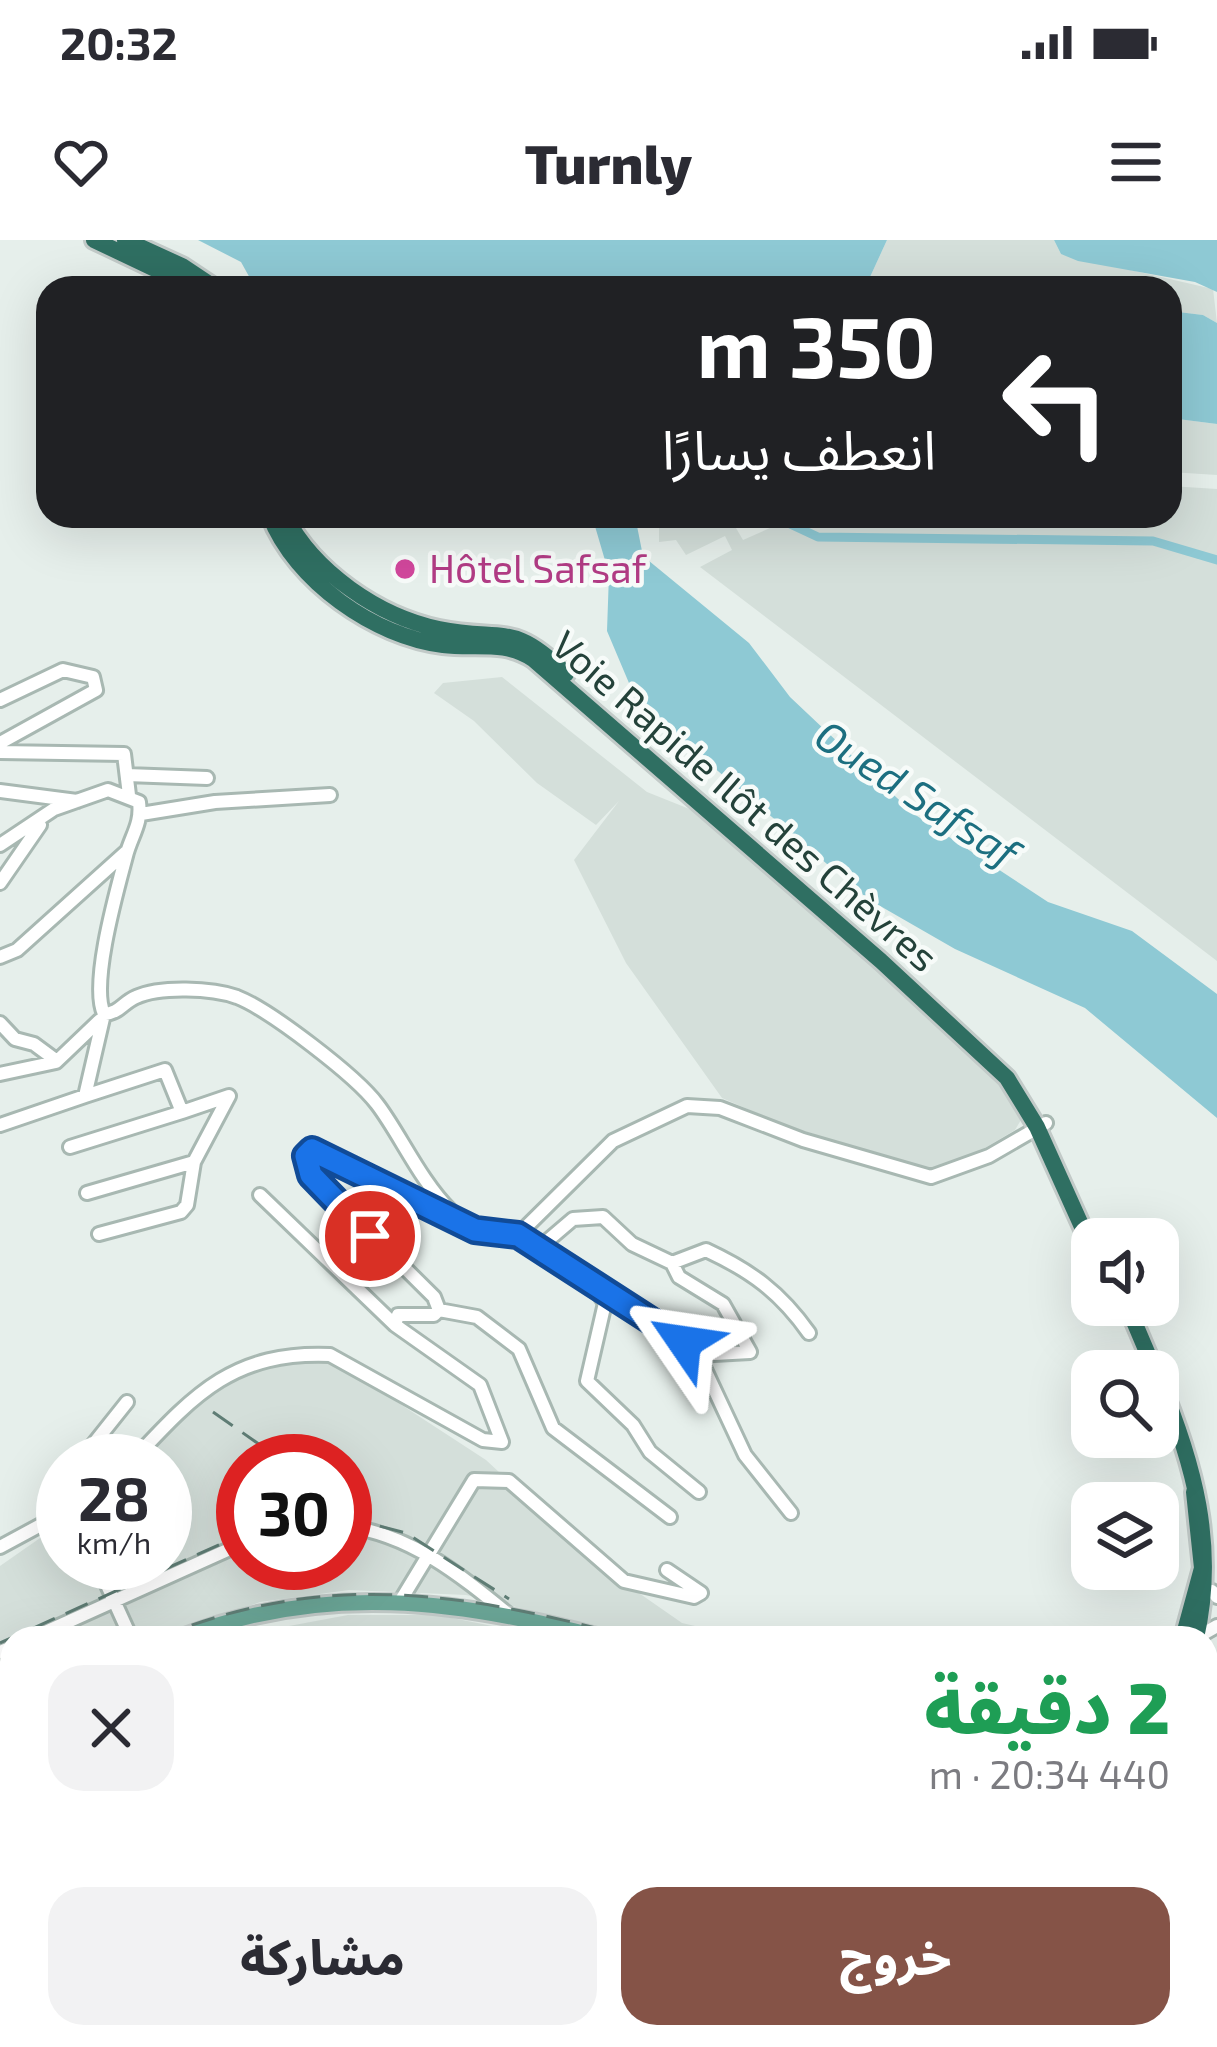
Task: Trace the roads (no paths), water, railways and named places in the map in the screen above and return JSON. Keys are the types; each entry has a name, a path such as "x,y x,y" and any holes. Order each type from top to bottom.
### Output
{"highway":[{"path":"94,240 170,276"},
{"path":"125,240 197,276"},
{"name":"Voie Rapide Ilôt des Chèvres","path":"277,528 292,556 365,616 424,642 506,646 533,659 982,1053 1042,1125 1080,1218"},
{"name":"Voie Rapide Ilôt des Chèvres","path":"294,528 326,568 392,612 440,629 495,632 532,643 997,1053 1042,1125 1088,1218"},
{"path":"1179,1428 1210,1504 1215,1594 1201,1626"},
{"path":"1179,1454 1198,1502 1202,1533 1196,1604 1188,1626"}],"main road":[{"path":"221,1626 268,1612 401,1600 508,1614 555,1626"}],"street":[{"path":"0,700 63,670 93,677 96,691 0,748"},
{"path":"0,748 124,754 129,795"},
{"path":"127,775 207,778"},
{"path":"0,845 47,814 108,790 139,802 141,814 127,852 103,961 99,1002 104,1014 86,1096"},
{"path":"0,791 78,801"},
{"path":"141,814 215,802 330,795"},
{"path":"0,883 47,814"},
{"path":"0,957 17,950 127,852"},
{"path":"0,1074 58,1061 86,1038 104,1014 118,1012 135,997 177,991 236,997 310,1045 376,1102 412,1161 475,1230"},
{"path":"0,1023 14,1040 34,1044 58,1061"},
{"path":"0,1125 165,1070 182,1112"},
{"path":"70,1147 229,1096 194,1162 187,1205 181,1212 99,1234"},
{"path":"518,1235 613,1141 687,1106 720,1108 802,1140 931,1177 989,1156 1042,1125"},
{"path":"439,1310 434,1297 311,1175 306,1156 321,1152 354,1175 400,1189 475,1230 518,1235 684,1342 745,1455 791,1513"},
{"path":"87,1193 194,1162"},
{"path":"159,1434 214,1378 330,1355 483,1440 502,1442 480,1385 395,1325 260,1195"},
{"path":"539,1248 573,1219 603,1217 632,1244 672,1263 679,1277 728,1310 750,1352 695,1355"},
{"path":"672,1263 706,1250 745,1268 782,1294 809,1333"},
{"path":"588,1277 605,1303 587,1381 633,1425 650,1452 699,1492"},
{"path":"395,1325 396,1316 434,1315 439,1310"},
{"path":"439,1310 477,1317 519,1349 553,1428 670,1516"},
{"path":"102,1434 127,1402"},
{"path":"401,1600 474,1480 509,1481 624,1581 694,1597 701,1593 667,1570"},
{"path":"0,1547 36,1526"},
{"path":"372,1532 394,1536 430,1556 508,1614"},
{"path":"59,1626 216,1555"},
{"path":"109,1590 125,1626"}],"water":[{"path":"198,240 887,240 870,276 249,276 241,262"},
{"path":"1054,240 1217,240 1217,292 1182,276 1078,261 1061,254"},
{"path":"1182,312 1203,315 1217,323 1217,424 1182,420"},
{"path":"596,528 637,528 643,556 749,643 790,697 914,814 1048,902 1132,931 1217,994 1217,1118 1085,1008 955,949 868,899 637,702 607,631 609,574"}],"waterway":[{"path":"799,528 818,537 1153,541 1217,560"}],"railway":[{"path":"213,1412 244,1434"},
{"path":"372,1524 406,1533 509,1599"},
{"path":"38,1626 216,1546"},
{"path":"192,1626 280,1602 339,1595 454,1600 588,1626"}],"place":[{"name":"Hôtel Safsaf","path":"405,569"}],"water label":[{"name":"Oued Safsaf","path":"917,794"}]}
